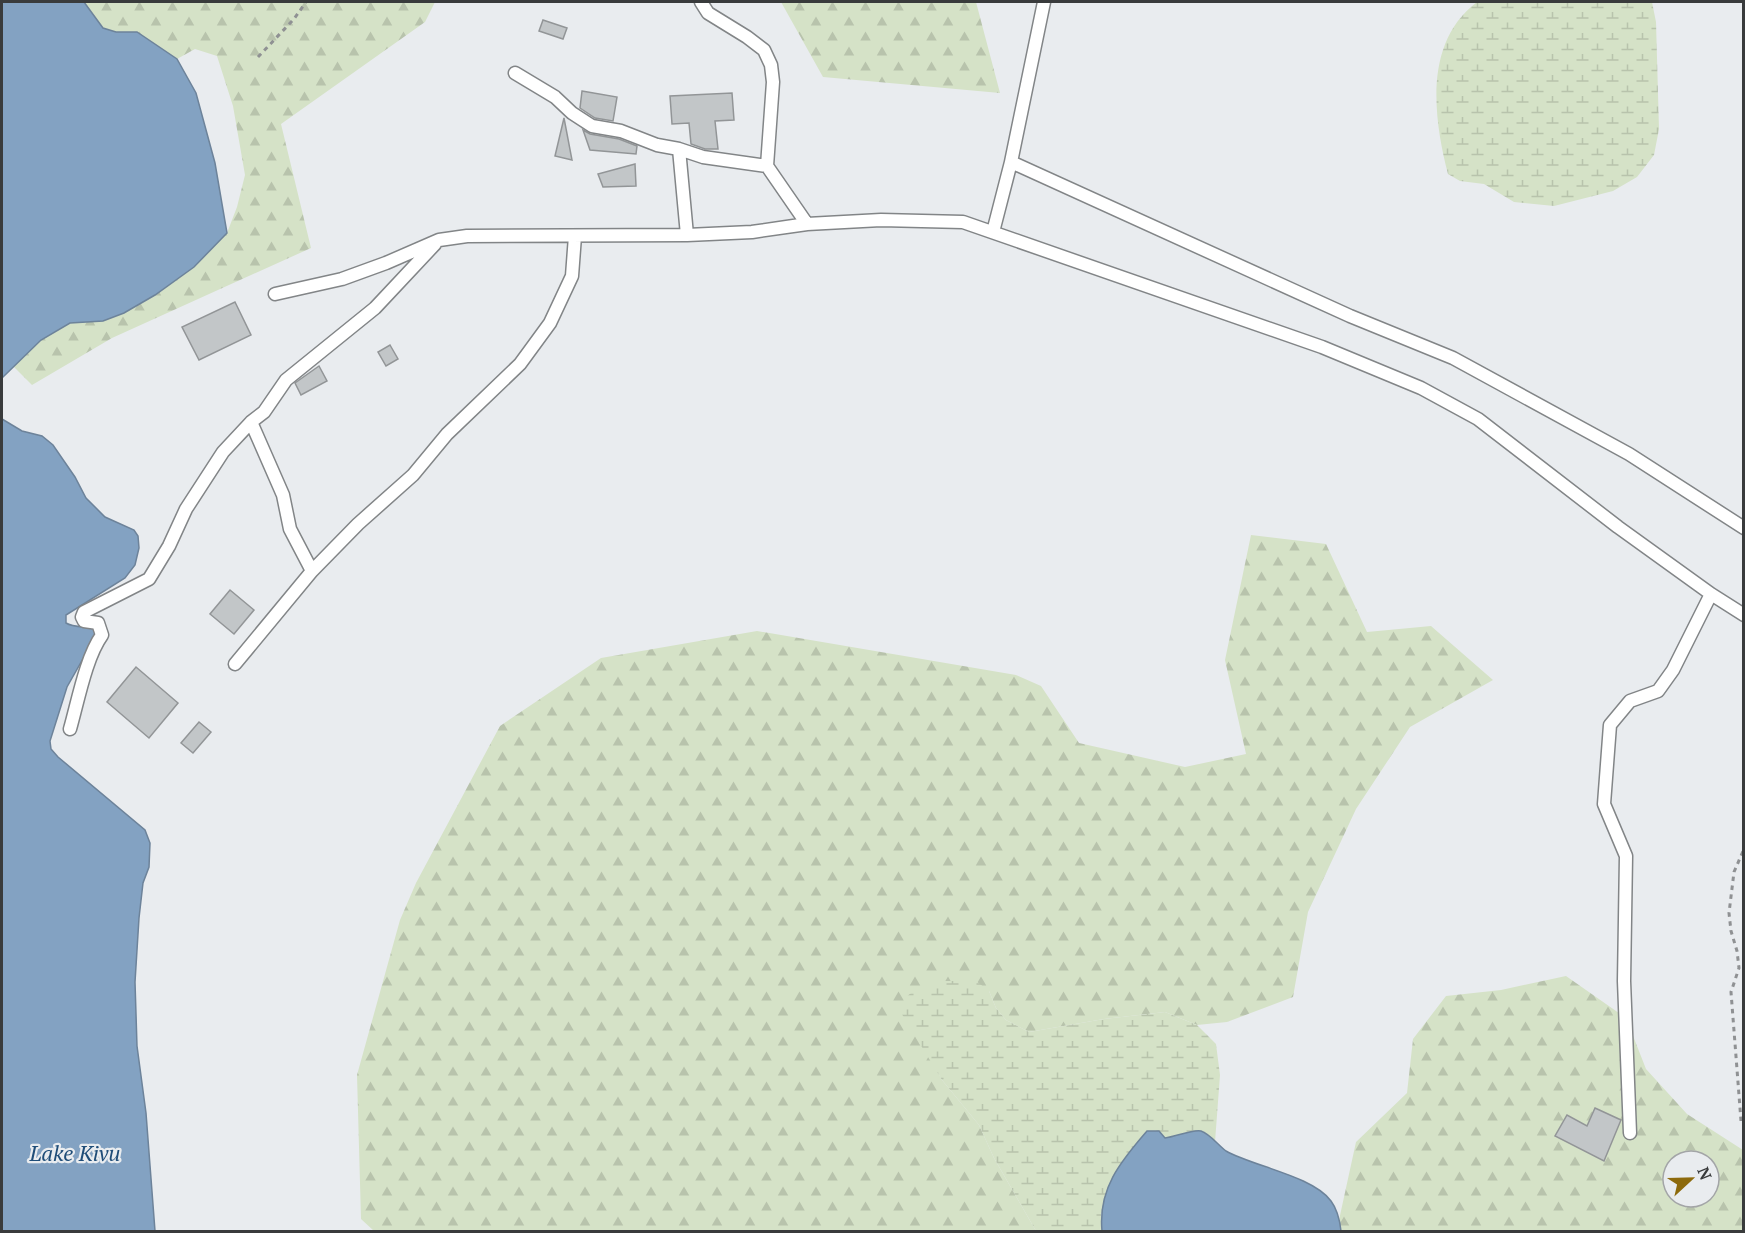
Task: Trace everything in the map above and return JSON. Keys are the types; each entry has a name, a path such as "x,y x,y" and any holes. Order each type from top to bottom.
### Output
{"street":[{"path":"701,2 708,13 764,50 771,66 774,82 767,166 807,224"},
{"path":"993,232 1011,162 1044,2"},
{"path":"515,73 555,97 572,113 592,126 621,131 657,145 703,156 767,166"},
{"path":"679,149 687,235"},
{"path":"1011,162 1350,316 1453,358 1629,454 1743,528"},
{"path":"275,294 342,279 439,240 467,236 494,234 687,235 752,232 807,224 881,220 963,222 1322,347 1421,388 1478,419 1618,527 1743,615"},
{"path":"235,664 312,571 413,475 447,434 520,364 550,322 572,276 575,236"},
{"path":"70,729 90,660 102,635 98,623 84,621 82,617 84,612 149,579 169,546 186,508 223,452 251,422 264,412 286,380 375,308 439,240"},
{"path":"251,422 283,495 290,529 312,571"},
{"path":"1630,1133 1624,981 1626,856 1604,804 1610,725 1630,701 1658,691 1673,670 1711,594"}],"path":[{"path":"258,57 294,19 306,2"},
{"path":"1741,1121 1731,992 1739,968 1729,913 1734,872 1743,849"}],"green space":[{"path":"84,2 435,2 425,22 281,124 311,248 112,338 32,385 13,366 41,340 70,323 103,321 194,267 227,233 237,207 245,175 233,106 217,56 195,49 177,59 137,32 116,32 103,28"},
{"path":"781,2 976,2 1000,93 823,77"},
{"path":"1477,2 1652,2 1656,22 1659,129 1654,155 1637,177 1613,191 1554,206 1514,202 1484,184 1460,181 1448,174 1439,128 1437,81 1448,38 1460,18"},
{"path":"1251,535 1326,544 1367,632 1431,626 1493,680 1410,727 1356,809 1308,912 1293,997 1227,1022 1197,1025 1165,1012 1104,1019 1029,1032 1006,1020 996,1008 989,991 929,1056 942,1080 979,1125 994,1158 1036,1231 374,1231 361,1219 357,1075 400,920 416,883 500,726 601,658 757,631 1016,675 1041,686 1079,743 1185,767 1246,754 1225,660"},
{"path":"1566,976 1626,1018 1646,1069 1687,1114 1743,1150 1743,1231 1341,1232 1339,1220 1356,1142 1407,1093 1413,1039 1446,996 1501,990"},
{"path":"945,981 976,981 989,991 996,1008 1006,1020 1029,1032 1104,1019 1165,1012 1197,1025 1216,1044 1220,1075 1215,1142 1200,1131 1164,1138 1158,1131 1101,1214 1102,1231 1036,1231 994,1158 979,1125 942,1080 900,1011 906,997 911,993"}],"water":[{"path":"2,2 84,2 103,28 116,32 137,32 177,59 196,93 215,163 227,233 194,267 155,295 124,313 103,321 70,323 41,340 2,378"},
{"name":"Lake Kivu","path":"2,419 22,431 42,436 53,445 86,498 105,517 134,530 138,536 139,548 135,565 125,578 66,615 66,623 97,629 97,634 67,687 50,741 51,749 58,757 145,830 150,843 149,867 143,883 139,918 135,982 137,1046 146,1113 155,1231 2,1232"},
{"path":"1147,1131 1159,1131 1165,1138 1201,1131 1226,1151 1311,1185 1322,1192 1333,1204 1341,1231 1102,1231 1107,1189 1120,1165"}],"building":[{"path":"543,20 567,28 563,39 539,31"},
{"path":"582,91 617,97 613,121 595,118 580,108"},
{"path":"732,93 734,120 715,121 718,149 705,149 691,144 689,123 672,124 670,96"},
{"path":"564,118 572,160 555,156"},
{"path":"583,130 590,134 619,139 637,146 636,154 590,150"},
{"path":"635,164 636,186 603,187 598,174"},
{"path":"235,302 251,335 199,360 182,327"},
{"path":"390,345 398,359 386,366 378,352"},
{"path":"319,366 327,381 301,395 295,383"},
{"path":"230,590 254,610 234,634 210,614"},
{"path":"136,667 178,703 149,738 107,702"},
{"path":"199,722 211,732 193,753 181,743"},
{"path":"1595,1108 1621,1120 1604,1161 1555,1136 1567,1115 1587,1126"}]}
